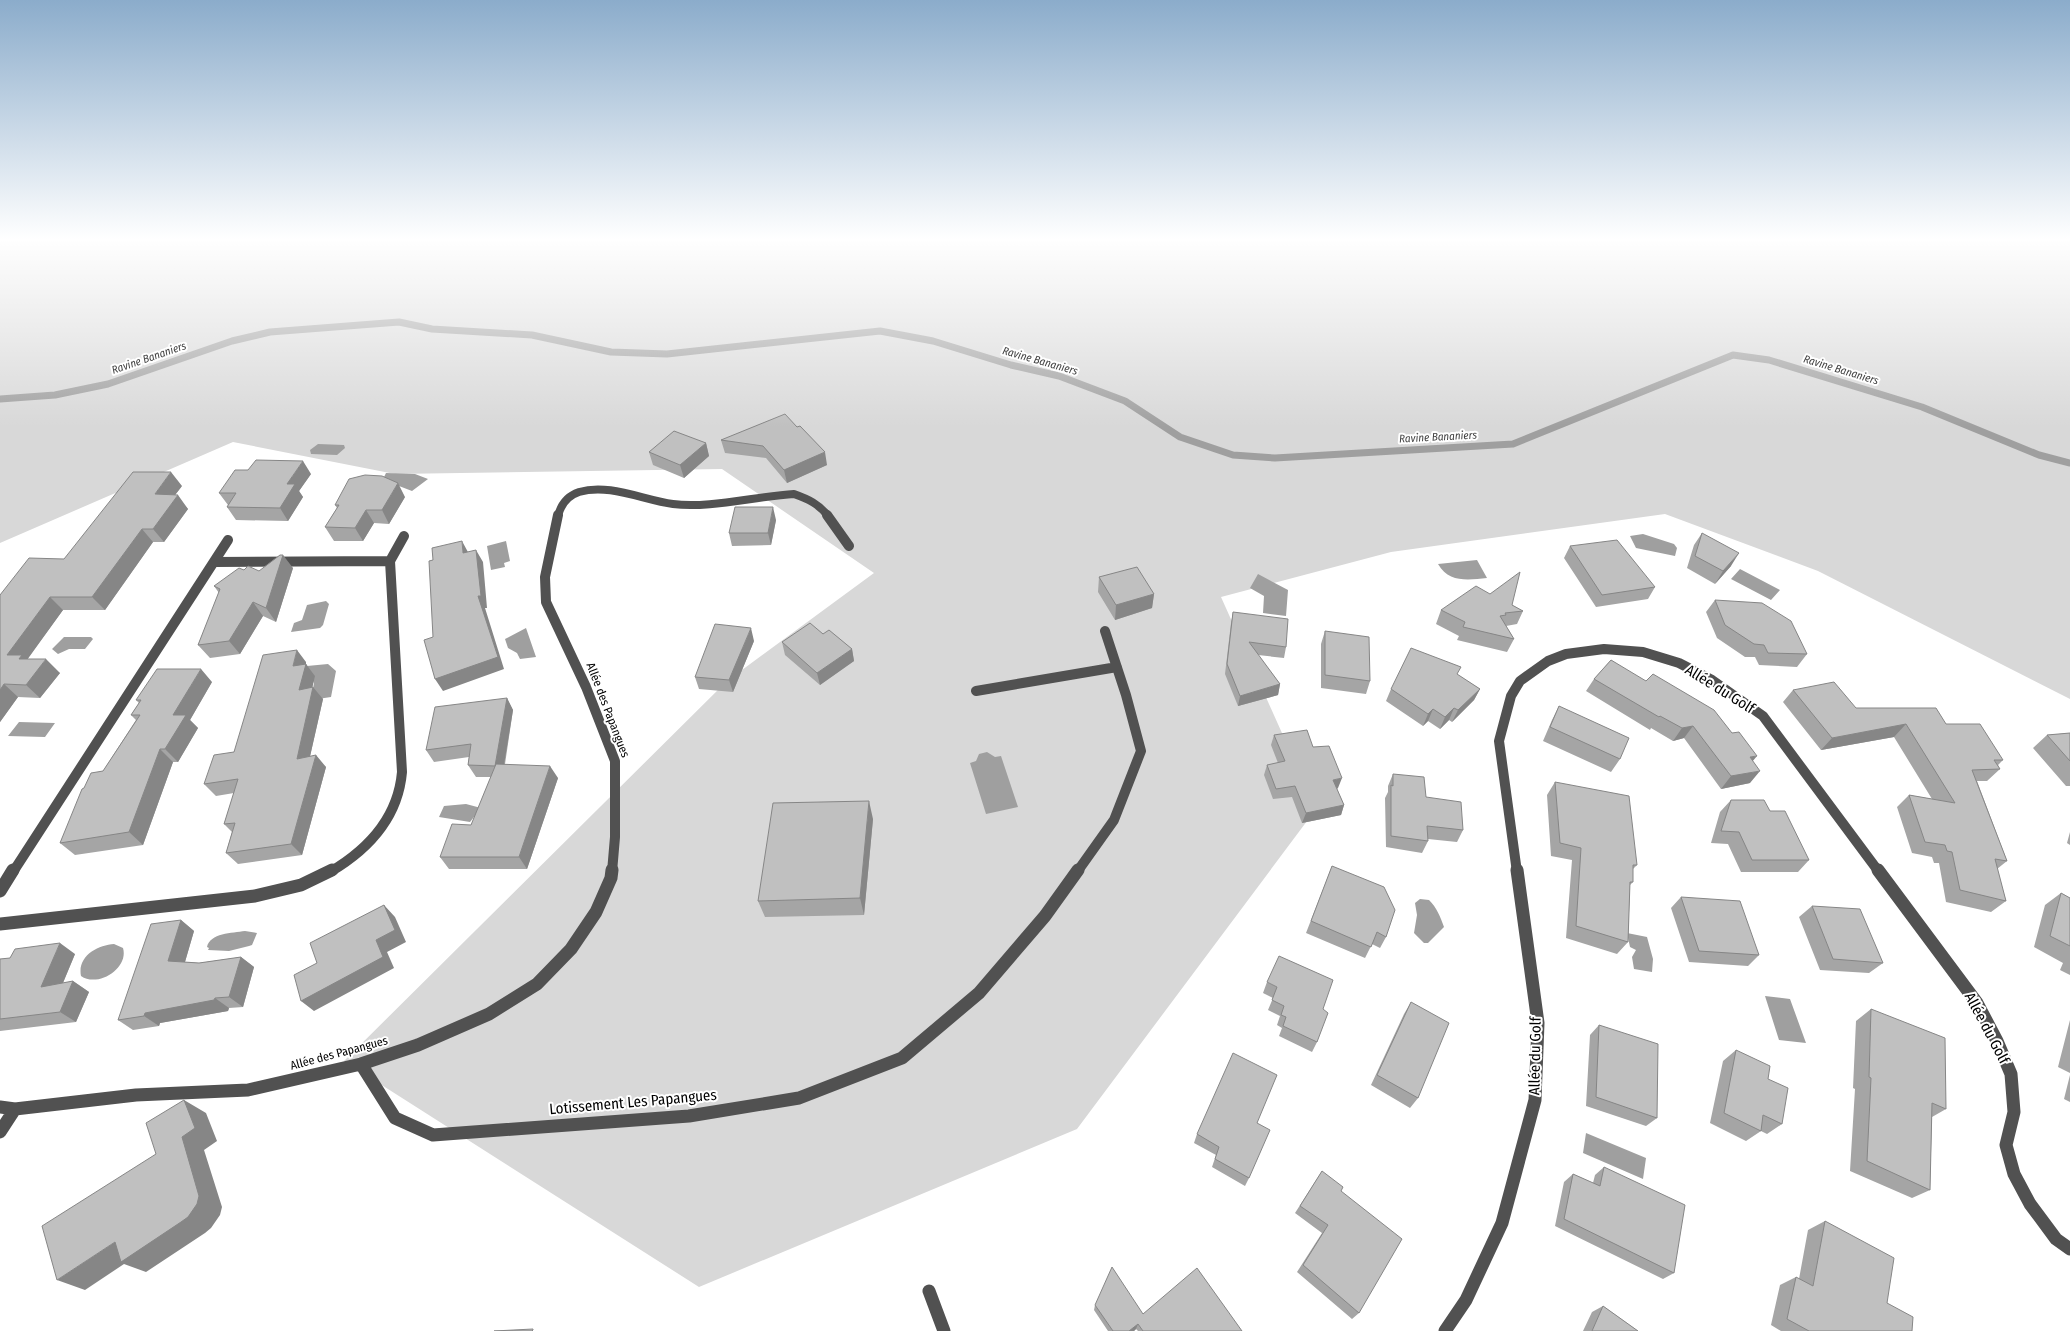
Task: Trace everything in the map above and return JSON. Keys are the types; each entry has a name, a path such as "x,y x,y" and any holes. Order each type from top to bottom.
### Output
{"street":[{"name":"Allée des Papangues","path":"0,1107 15,1109 136,1095 248,1090 361,1064 418,1045 488,1014 537,984 571,949 596,912 611,878 616,837 615,761 586,687 546,602 545,577 550,551 560,507 567,498 580,492 601,489 674,504 700,504 794,494 808,499 821,508 849,546"},
{"path":"0,924 255,896 281,891 307,883 333,870 361,851 381,829 395,807 400,789 402,772 390,561 404,536"},
{"path":"0,891 228,540"},
{"path":"214,562 390,561"},
{"name":"Lotissement Les Papangues","path":"361,1064 395,1118 433,1135 689,1116 799,1098 902,1058 979,993 1045,916 1114,820 1141,752 1105,631"},
{"name":"Allée du Golf","path":"1445,1331 1466,1300 1502,1223 1535,1100 1538,1023 1499,741 1504,718 1519,682 1546,660 1589,648 1632,650 1678,663 1721,686 1763,716 1977,1003 1997,1041 2011,1074 2014,1112 2006,1145 2014,1174 2030,1204 2056,1239 2070,1249"},
{"path":"976,691 1117,667"},
{"path":"0,1132 15,1109"},
{"path":"929,1291 944,1331"}],"shaded area":[{"path":"0,303 2070,303 2070,699 1818,571 1665,514 1391,552 1221,597 1316,809 1077,1129 699,1287 344,1061 727,681 874,573 722,469 395,474 233,442 0,543"},
{"path":"318,444 344,445 345,448 337,455 311,454 310,450"},
{"path":"386,473 415,474 428,479 412,491 399,486 380,485"},
{"path":"1643,534 1674,544 1677,548 1675,556 1636,548 1630,536"},
{"path":"506,541 510,561 504,563 505,567 491,570 487,546"},
{"path":"1477,560 1487,578 1460,579 1453,577 1442,570 1438,564"},
{"path":"1740,569 1780,590 1771,600 1731,579"},
{"path":"1258,574 1288,590 1286,616 1263,613 1264,596 1250,588"},
{"path":"326,601 329,604 323,625 320,628 291,632 294,623 302,620 307,605"},
{"path":"526,628 536,657 520,659 517,653 508,648 505,639"},
{"path":"64,637 91,637 93,639 85,649 69,649 58,654 52,649"},
{"path":"328,664 336,671 331,697 311,700 314,683 307,666"},
{"path":"19,722 55,723 45,737 8,736"},
{"path":"987,752 995,757 1001,756 1018,807 986,814 970,763 976,761 979,754"},
{"path":"466,804 481,808 470,822 439,817 444,806"},
{"path":"1420,899 1429,900 1432,903 1444,927 1428,943 1424,943 1414,933 1417,915 1415,903"},
{"path":"245,931 257,933 252,945 229,951 208,950 209,942 217,936"},
{"path":"1627,933 1647,937 1653,959 1652,972 1634,969 1632,957 1636,950 1630,947"},
{"path":"114,944 123,948 124,955 117,969 103,978 88,979 81,976 82,963 85,957 95,949"},
{"path":"1765,996 1790,999 1806,1043 1779,1040"},
{"path":"1586,1133 1646,1158 1643,1179 1583,1153"}],"building":[{"path":"785,414 797,427 800,426 825,452 784,470 763,446 721,440"},
{"path":"674,431 706,443 680,465 649,452"},
{"path":"256,460 303,461 287,484 295,484 280,508 227,507 236,493 219,493 235,470 248,470"},
{"path":"133,472 171,472 155,494 178,495 153,529 142,529 92,597 50,597 7,655 22,655 19,659 46,659 26,685 4,684 0,690 0,595 29,558 64,559"},
{"path":"365,475 382,476 398,483 382,510 366,510 355,528 325,527 339,505 335,505 349,479"},
{"path":"735,507 773,507 768,533 729,533"},
{"path":"1702,533 1739,553 1723,571 1695,556"},
{"path":"1617,540 1655,587 1602,595 1570,546"},
{"path":"462,541 463,553 476,550 481,596 478,596 498,657 435,679 424,640 433,637 429,561 433,560 432,548"},
{"path":"280,555 283,555 266,608 253,602 229,641 198,645 220,589 214,586 239,568 244,570 248,566 259,571"},
{"path":"1137,567 1154,594 1116,605 1099,577"},
{"path":"1520,572 1512,605 1523,611 1505,613 1506,615 1500,616 1514,639 1463,627 1465,622 1441,610 1476,586 1490,594"},
{"path":"1715,600 1762,603 1791,621 1807,654 1768,653 1764,645 1754,644 1725,625"},
{"path":"1233,612 1288,619 1286,647 1249,642 1280,684 1240,696 1227,664"},
{"path":"810,623 823,634 829,630 852,649 817,673 782,642"},
{"path":"715,624 751,628 729,680 695,677"},
{"path":"1325,631 1369,637 1370,681 1325,675"},
{"path":"1411,648 1461,667 1457,674 1480,689 1458,710 1454,708 1445,717 1433,709 1428,714 1391,689"},
{"path":"297,650 293,666 306,664 299,690 313,687 297,759 316,755 291,844 226,853 235,823 224,824 238,779 204,784 214,755 234,752 263,655"},
{"path":"1611,660 1646,681 1653,674 1714,710 1732,733 1739,732 1757,756 1750,757 1760,771 1731,776 1693,726 1682,728 1659,717 1594,679"},
{"path":"157,669 201,669 173,715 186,715 165,749 160,749 129,832 60,843 82,789 91,773 103,771 140,715 131,715 141,700 136,700"},
{"path":"1834,682 1856,708 1936,708 1946,724 1980,724 2003,760 1994,760 2000,769 1972,770 2007,861 1995,859 2006,901 1960,890 1952,852 1947,851 1945,845 1925,842 1909,795 1955,803 1906,724 1832,738 1793,690"},
{"path":"507,698 495,766 468,765 471,744 426,750 435,707"},
{"path":"1559,706 1629,738 1620,759 1550,727"},
{"path":"1307,730 1313,747 1329,746 1342,778 1333,780 1344,805 1306,813 1295,786 1276,789 1267,765 1285,761 1274,735"},
{"path":"2070,733 2070,761 2047,735"},
{"path":"496,764 550,766 519,857 440,857 452,824 471,825"},
{"path":"1393,774 1424,777 1426,797 1461,802 1463,830 1427,826 1428,841 1391,836 1391,785 1393,786"},
{"path":"1555,782 1629,796 1637,865 1633,865 1633,882 1630,882 1628,942 1576,926 1581,848 1560,843"},
{"path":"1731,800 1764,800 1770,811 1785,811 1809,860 1752,860 1739,832 1721,831"},
{"path":"869,801 860,898 758,901 773,803"},
{"path":"1332,866 1384,887 1395,910 1386,937 1377,932 1371,947 1311,921"},
{"path":"2061,893 2070,898 2070,946 2050,936"},
{"path":"1681,897 1740,901 1759,955 1699,951"},
{"path":"384,905 395,930 376,940 383,957 301,1001 294,975 317,963 310,943"},
{"path":"1812,906 1860,909 1883,963 1833,959"},
{"path":"181,920 168,961 199,963 241,957 229,997 215,998 214,1000 145,1013 144,1016 118,1020 151,924"},
{"path":"60,943 41,987 73,981 60,1012 0,1019 0,959 10,958 15,949"},
{"path":"1279,956 1333,980 1323,1009 1328,1013 1317,1042 1283,1026 1286,1017 1281,1015 1284,1006 1272,1000 1277,987 1267,982"},
{"path":"1411,1002 1449,1023 1418,1098 1377,1075"},
{"path":"1871,1009 1945,1038 1946,1109 1932,1103 1930,1190 1867,1161 1871,1078 1869,1077"},
{"path":"1599,1025 1658,1044 1657,1118 1596,1097"},
{"path":"1736,1050 1770,1066 1768,1079 1788,1088 1782,1124 1763,1115 1761,1131 1724,1113"},
{"path":"1233,1053 1277,1075 1257,1123 1270,1130 1249,1178 1215,1159 1219,1147 1197,1134"},
{"path":"184,1100 195,1128 182,1137 199,1196 197,1204 188,1217 121,1262 115,1242 57,1280 42,1226 156,1154 146,1123"},
{"path":"1604,1167 1685,1205 1674,1273 1564,1219 1573,1174 1600,1186"},
{"path":"1322,1171 1343,1187 1341,1191 1402,1239 1359,1313 1303,1265 1328,1225 1300,1206"},
{"path":"1825,1221 1894,1258 1887,1303 1913,1317 1912,1331 1809,1331 1787,1319 1796,1277 1813,1286"},
{"path":"1112,1267 1143,1314 1197,1268 1242,1331 1143,1331 1138,1324 1129,1331 1113,1331 1095,1305"},
{"path":"1603,1306 1638,1331 1592,1331"},
{"path":"533,1329 532,1331 494,1331"}],"waterway":[{"name":"Ravine Bananiers","path":"0,399 55,395 108,384 232,341 270,332 399,322 432,329 532,335 611,352 667,354 880,331 933,341 1011,365 1059,376 1125,401 1180,437 1233,455 1275,458 1513,444 1733,355 1769,360 1922,407 2039,455 2070,463"}]}
